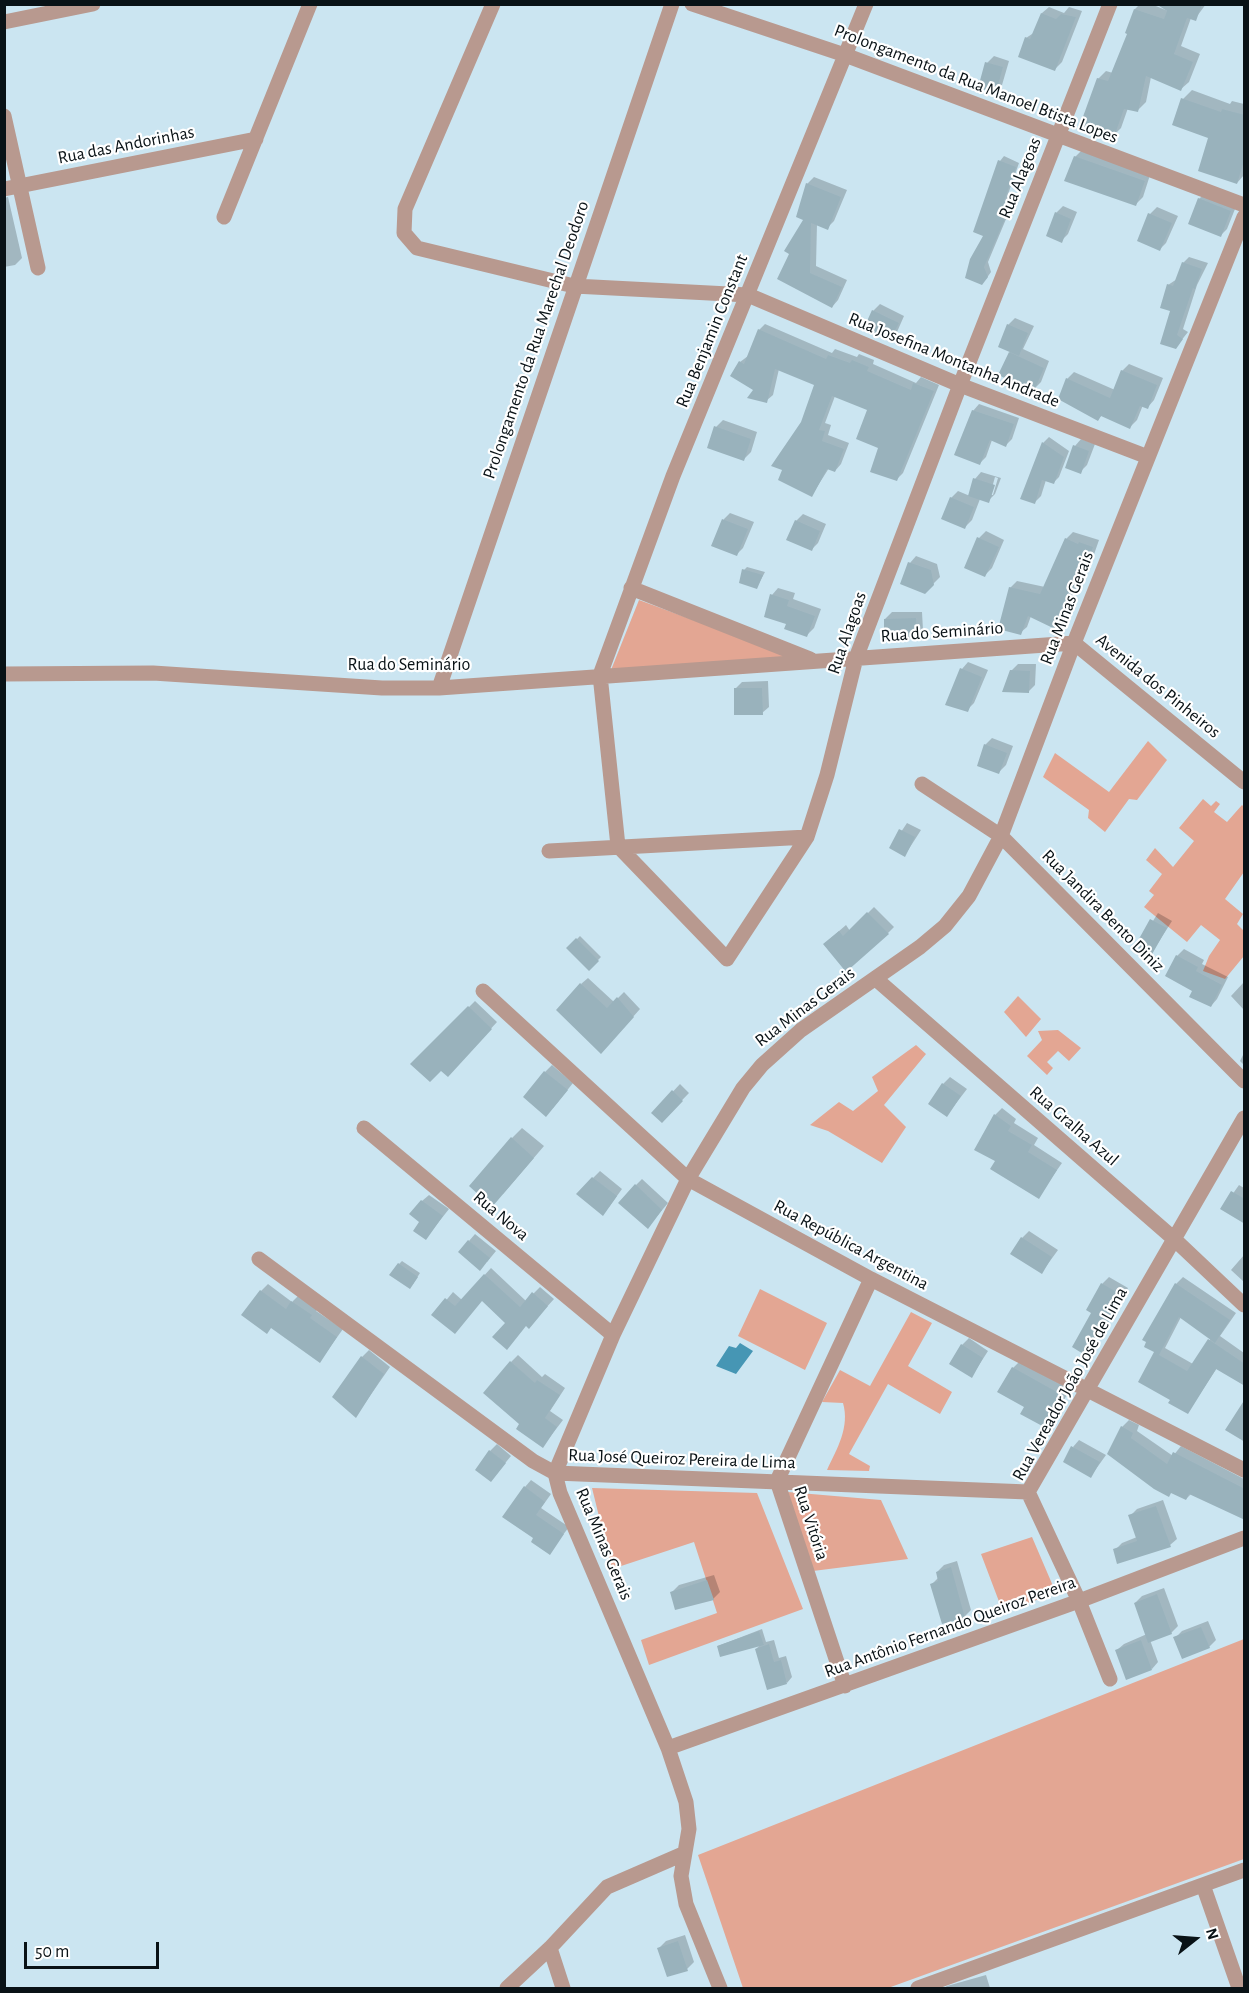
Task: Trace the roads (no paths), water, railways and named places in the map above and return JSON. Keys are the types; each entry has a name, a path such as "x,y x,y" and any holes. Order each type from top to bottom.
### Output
{"street":[{"path":"4,22 93,4"},
{"path":"224,217 310,4"},
{"path":"493,4 405,209 404,233 417,248 574,286 748,295"},
{"name":"Prolongamento da Rua Marechal Deodoro","path":"439,688 574,286 672,4"},
{"name":"Prolongamento da Rua Manoel Btista Lopes","path":"692,4 845,55 1058,137 1245,205"},
{"name":"Rua Benjamin Constant","path":"600,675 631,588 866,4"},
{"name":"Rua Alagoas","path":"618,846 726,959 807,837 827,776 856,658 960,385 1110,4"},
{"path":"4,116 12,187 38,268"},
{"name":"Rua das Andorinhas","path":"12,187 255,139"},
{"name":"Rua Minas Gerais","path":"720,1989 686,1904 681,1876 689,1829 686,1802 668,1749 560,1493 555,1473 613,1335 688,1179 743,1088 762,1065 801,1030 920,947 945,926 969,897 1001,836 1074,643 1245,217"},
{"name":"Rua Josefina Montanha Andrade","path":"748,295 960,385 1148,458"},
{"name":"Rua do Seminário","path":"631,588 813,660"},
{"name":"Rua do Seminário","path":"4,674 153,673 382,688 439,688 1074,643"},
{"name":"Avenida dos Pinheiros","path":"1074,643 1245,782"},
{"path":"600,675 618,846"},
{"name":"Rua Jandira Bento Diniz","path":"922,784 1001,836 1245,1081"},
{"path":"549,850 807,837"},
{"name":"Rua Gralha Azul","path":"876,979 1173,1238 1245,1305"},
{"name":"Rua República Argentina","path":"483,991 688,1179 871,1279 1245,1470"},
{"name":"Rua Vereador João José de Lima","path":"1110,1679 1079,1601 1028,1492 1173,1238 1245,1118"},
{"name":"Rua Nova","path":"364,1128 613,1335"},
{"name":"Rua José Queiroz Pereira de Lima","path":"259,1259 533,1461 555,1473 1028,1492"},
{"name":"Rua Vitória","path":"845,1686 777,1481 871,1279"},
{"name":"Rua Antônio Fernando Queiroz Pereira","path":"668,1749 1079,1601 1245,1538"},
{"path":"507,1989 550,1948 607,1887 683,1854"},
{"path":"918,1989 1245,1870"},
{"path":"1203,1885 1239,1989"},
{"path":"550,1948 563,1989"},
{"path":"520,1989 524,1972"}],"water":[{"path":"740,1343 753,1351 736,1374 716,1366 729,1346 736,1348"}]}
